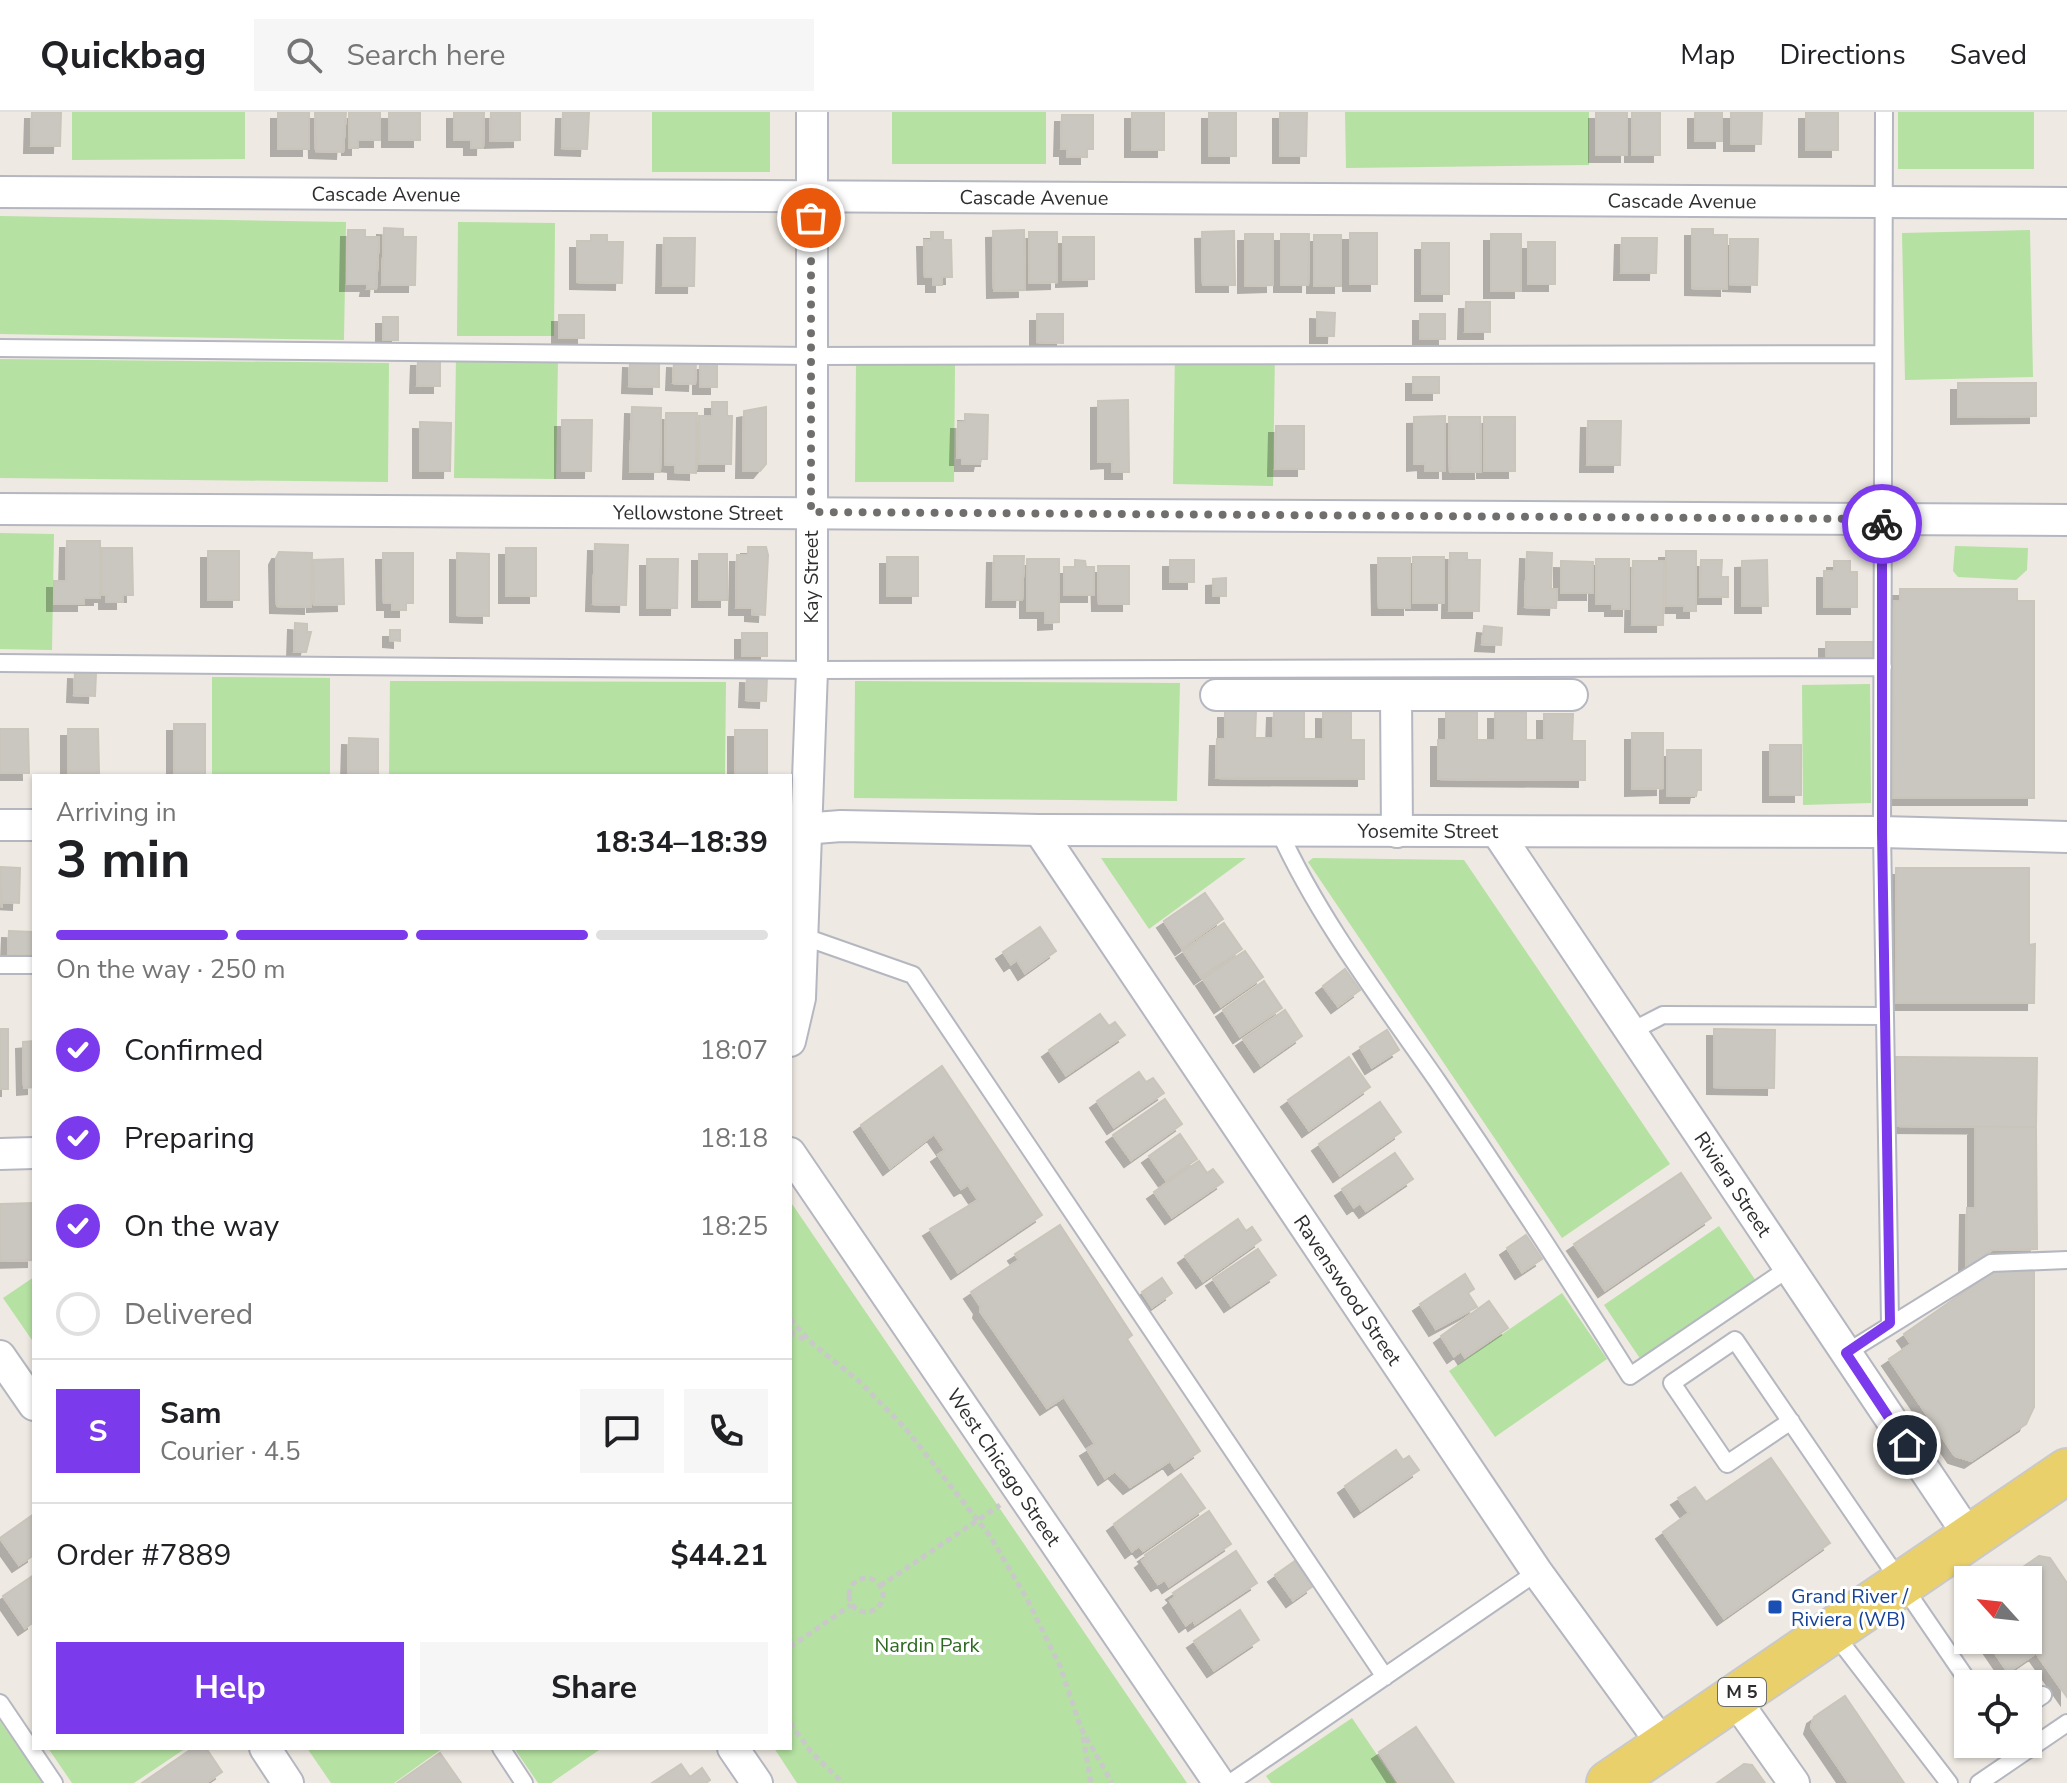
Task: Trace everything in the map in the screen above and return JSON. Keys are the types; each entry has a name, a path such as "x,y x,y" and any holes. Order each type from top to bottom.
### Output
{"main road":[{"name":"M 5","path":"1609,1783 2067,1471"}],"street":[{"name":"Kay Street","path":"792,1032 800,998 798,830 812,670 812,112"},
{"name":"Cascade Avenue","path":"0,192 2067,203"},
{"name":"Yellowstone Street","path":"0,509 2067,520"},
{"path":"1216,695 1572,695"},
{"path":"1396,695 1397,832"},
{"path":"0,825 32,825"},
{"name":"Yosemite Street","path":"798,830 841,826 1039,830 1882,832 2067,837"},
{"name":"Ravenswood Street","path":"1039,830 1537,1572 1663,1745"},
{"name":"Riviera Street","path":"1497,832 1969,1536"},
{"path":"0,1154 32,1153"},
{"name":"West Chicago Street","path":"792,1156 1219,1783"},
{"path":"0,1356 32,1402"},
{"path":"1734,1698 1794,1783"},
{"path":"266,1750 288,1783"},
{"path":"734,1750 757,1783"}],"lane":[{"path":"1884,112 1882,832 1890,1323"},
{"path":"0,348 811,356 1883,354"},
{"path":"0,663 812,670 1883,667"},
{"path":"1279,831 1297,871 1328,920 1506,1181 1630,1376 1789,1268"},
{"path":"798,943 913,975 1385,1677"},
{"path":"0,965 32,965"},
{"path":"1630,1032 1663,1015 1885,1016"},
{"path":"1846,1353 1991,1263 2067,1260"},
{"path":"1791,1421 1727,1464 1672,1383 1735,1340 1791,1421 1960,1670"},
{"path":"1230,1783 1537,1572"},
{"path":"1832,1631 1949,1783"},
{"path":"0,1703 54,1783"},
{"path":"2042,1736 2067,1723"},
{"path":"502,1750 524,1783"},
{"path":"1979,1783 2007,1758"}],"path":[{"path":"792,1321 813,1344 860,1382 906,1429 978,1520 1034,1613 1060,1666 1081,1728 1091,1783"},
{"path":"792,1333 813,1344"},
{"path":"880,1586 1021,1492"},
{"path":"869,1578 880,1586 882,1599 875,1610 862,1612 851,1605 849,1592 856,1581 869,1578"},
{"path":"792,1646 851,1605"},
{"path":"792,1726 811,1752 843,1783"},
{"path":"1081,1728 1112,1783"}],"green space":[{"path":"72,112 245,112 245,159 72,160"},
{"path":"652,112 770,112 770,172 652,172"},
{"path":"892,112 1046,112 1046,164 892,164"},
{"path":"1345,112 1589,112 1589,165 1346,168"},
{"path":"1898,112 2034,112 2034,169 1898,169"},
{"path":"0,216 346,222 344,340 0,334"},
{"path":"458,222 555,223 554,336 457,336"},
{"path":"2030,230 2033,377 1905,380 1902,233"},
{"path":"1175,349 1275,350 1273,486 1173,484"},
{"path":"456,358 558,359 556,479 454,478"},
{"path":"0,359 389,363 388,482 0,478"},
{"path":"856,363 955,364 954,482 855,482"},
{"path":"0,533 54,534 52,650 0,649"},
{"path":"1955,546 2028,548 2027,570 2016,580 1958,577 1953,571"},
{"path":"212,677 330,678 330,774 212,774"},
{"path":"390,681 726,682 725,774 389,774"},
{"path":"855,681 1180,683 1177,801 854,798"},
{"path":"1870,684 1871,803 1803,805 1802,685"},
{"path":"1101,858 1246,858 1149,929"},
{"path":"1313,858 1464,860 1670,1164 1562,1238 1308,862"},
{"name":"Nardin Park","path":"792,1204 1187,1783 797,1783 775,1750 792,1750"},
{"path":"1719,1226 1756,1281 1641,1360 1604,1305"},
{"path":"32,1278 32,1340 3,1298"},
{"path":"1562,1293 1607,1359 1495,1437 1449,1371"},
{"path":"1352,1718 1396,1783 1271,1783 1266,1776"},
{"path":"0,1721 43,1783 0,1783"},
{"path":"49,1750 183,1750 134,1783 72,1783"},
{"path":"308,1750 440,1750 394,1783 331,1783"},
{"path":"515,1750 599,1750 551,1783 538,1783"}],"building":[{"path":"32,112 61,112 60,146 31,146"},
{"path":"278,112 309,112 309,149 278,149"},
{"path":"315,112 346,112 343,152 316,151"},
{"path":"349,112 380,112 380,140 358,140 358,148 349,148"},
{"path":"389,112 420,112 420,140 389,140"},
{"path":"454,112 484,112 483,148 471,148 471,140 454,140"},
{"path":"491,112 520,112 520,140 490,141"},
{"path":"563,112 589,112 587,149 562,148"},
{"path":"1132,112 1164,112 1164,150 1132,150"},
{"path":"1209,112 1236,112 1236,156 1209,156"},
{"path":"1280,112 1307,112 1306,156 1280,156"},
{"path":"1596,112 1627,112 1627,155 1596,155"},
{"path":"1632,112 1660,112 1660,155 1632,155"},
{"path":"1695,112 1722,112 1722,141 1695,141"},
{"path":"1731,112 1762,112 1761,144 1731,144"},
{"path":"1806,112 1838,112 1838,150 1806,150"},
{"path":"1062,115 1093,115 1093,149 1087,149 1087,157 1067,157 1067,149 1061,149"},
{"path":"384,228 403,229 403,237 416,237 415,285 382,285"},
{"path":"1692,229 1713,229 1713,235 1727,235 1727,289 1692,288"},
{"path":"348,230 365,230 365,237 379,237 376,289 367,289 368,284 347,284"},
{"path":"1024,230 1025,290 994,291 993,231"},
{"path":"1234,231 1235,285 1203,285 1202,232"},
{"path":"931,232 943,232 943,240 951,240 952,277 942,277 942,285 933,285 933,277 925,277 924,240 931,240"},
{"path":"1029,232 1057,232 1057,282 1029,283"},
{"path":"1350,233 1377,233 1377,284 1350,284"},
{"path":"1245,234 1273,234 1273,285 1245,286"},
{"path":"1281,234 1309,234 1308,285 1281,285"},
{"path":"1491,234 1521,234 1521,291 1491,291"},
{"path":"591,235 607,235 607,242 623,242 622,283 577,282 577,241 591,241"},
{"path":"1314,235 1341,235 1341,286 1314,286"},
{"path":"1063,237 1094,237 1094,279 1063,280"},
{"path":"664,238 695,238 694,286 663,286"},
{"path":"1622,238 1657,238 1656,273 1621,273"},
{"path":"1730,239 1758,239 1757,285 1730,284"},
{"path":"1528,242 1555,242 1555,284 1528,284"},
{"path":"1422,243 1449,243 1449,294 1422,294"},
{"path":"1466,302 1490,302 1490,332 1465,332"},
{"path":"1317,312 1335,313 1334,336 1317,336"},
{"path":"1037,314 1063,314 1063,343 1037,342"},
{"path":"1420,314 1445,314 1445,339 1420,339"},
{"path":"559,315 584,315 584,338 559,338"},
{"path":"383,317 398,317 398,340 383,340"},
{"path":"418,359 440,359 440,386 417,386"},
{"path":"630,361 659,362 659,387 629,386"},
{"path":"674,361 696,362 695,384 673,383"},
{"path":"700,363 717,363 717,387 700,387"},
{"path":"1413,377 1439,377 1439,393 1413,393"},
{"path":"1958,383 2036,383 2036,416 1958,417"},
{"path":"1128,400 1129,472 1112,472 1112,461 1098,462 1098,401"},
{"path":"712,402 727,402 727,416 732,416 731,464 699,464 699,416 712,416"},
{"path":"632,407 661,408 660,472 630,472"},
{"path":"766,407 766,464 760,471 743,471 744,411"},
{"path":"666,413 697,413 696,473 675,472 675,465 665,464"},
{"path":"965,414 988,415 987,459 981,459 980,464 962,464 962,458 957,458 958,422 965,422"},
{"path":"1445,416 1445,471 1425,471 1425,463 1414,464 1414,417"},
{"path":"1449,417 1480,417 1481,472 1450,472"},
{"path":"1484,417 1515,417 1515,471 1484,471"},
{"path":"562,420 592,420 591,471 562,471"},
{"path":"1588,421 1621,421 1620,465 1587,465"},
{"path":"420,422 451,423 450,471 420,471"},
{"path":"1276,426 1304,426 1304,469 1275,469"},
{"path":"67,541 100,541 100,598 84,598 84,604 54,604 54,581 66,581"},
{"path":"595,544 628,545 626,605 593,604"},
{"path":"748,547 766,547 768,555 765,615 752,614 752,608 736,608 737,555 748,555"},
{"path":"102,548 132,548 133,595 123,595 123,602 106,602 106,595 102,595"},
{"path":"506,548 536,548 536,596 506,596"},
{"path":"208,551 239,551 239,600 208,600"},
{"path":"1666,551 1696,551 1696,611 1684,611 1684,606 1666,606"},
{"path":"279,552 312,553 311,607 277,606 276,558"},
{"path":"1527,552 1552,553 1551,589 1557,589 1556,608 1525,607"},
{"path":"383,553 413,553 413,603 406,603 406,610 392,610 392,603 384,603"},
{"path":"457,553 489,554 489,616 457,615"},
{"path":"1450,553 1467,553 1467,560 1480,560 1479,611 1449,611"},
{"path":"699,554 727,554 727,600 699,600"},
{"path":"994,556 1024,556 1022,600 993,600"},
{"path":"887,557 918,557 918,596 887,596"},
{"path":"1413,557 1444,557 1444,603 1413,603"},
{"path":"1378,558 1410,558 1410,608 1379,608"},
{"path":"343,559 344,604 314,605 313,560"},
{"path":"647,559 678,559 677,608 647,608"},
{"path":"1027,559 1059,559 1059,622 1045,623 1045,611 1027,611"},
{"path":"1596,559 1629,559 1629,609 1612,609 1612,604 1596,604"},
{"path":"1075,560 1085,561 1086,567 1094,567 1094,595 1064,595 1064,567 1075,567"},
{"path":"1170,560 1194,560 1194,582 1170,582"},
{"path":"1701,560 1722,560 1721,577 1728,577 1728,597 1700,597"},
{"path":"1767,560 1768,606 1742,606 1742,561"},
{"path":"1561,561 1593,562 1593,593 1561,593"},
{"path":"1633,561 1664,561 1663,625 1632,625"},
{"path":"1834,561 1850,561 1850,572 1857,572 1857,607 1824,607 1824,571 1834,571"},
{"path":"1098,566 1129,566 1129,604 1099,604"},
{"path":"1226,578 1226,596 1213,596 1213,579"},
{"path":"1900,589 2017,589 2017,601 2034,601 2034,798 1893,798 1894,601 1900,601"},
{"path":"295,623 307,624 307,632 311,632 306,652 294,652"},
{"path":"1484,626 1502,628 1501,645 1482,644"},
{"path":"390,630 400,630 400,641 390,640"},
{"path":"742,633 767,633 767,656 742,656"},
{"path":"1826,642 1873,642 1872,664 1826,664"},
{"path":"75,672 96,673 95,696 74,695"},
{"path":"747,676 767,677 766,701 746,700"},
{"path":"1225,711 1256,711 1255,738 1273,738 1274,711 1304,711 1304,739 1323,739 1323,712 1351,713 1351,740 1364,740 1364,779 1216,778 1217,739 1225,739"},
{"path":"1446,712 1477,712 1477,740 1495,740 1495,712 1526,712 1526,740 1544,740 1544,714 1573,714 1572,741 1585,741 1585,780 1438,779 1438,740 1446,740"},
{"path":"174,724 205,724 205,774 174,774"},
{"path":"0,729 28,729 29,773 0,773"},
{"path":"68,729 98,729 99,773 68,773"},
{"path":"735,730 767,730 767,774 735,774"},
{"path":"1632,733 1663,733 1663,788 1632,789"},
{"path":"349,738 378,739 378,774 348,774"},
{"path":"1770,745 1801,745 1801,795 1770,795"},
{"path":"1667,750 1701,750 1701,790 1697,790 1696,796 1667,796"},
{"path":"0,867 20,868 19,903 2,902 2,908"},
{"path":"1896,868 2029,868 2029,945 2035,944 2034,1003 1896,1003"},
{"path":"1205,893 1223,919 1182,948 1164,921"},
{"path":"1224,923 1242,949 1201,977 1183,951"},
{"path":"1040,927 1056,951 1025,973 1017,960 1011,964 1003,952"},
{"path":"9,931 32,932 32,956 8,955"},
{"path":"1245,951 1263,977 1221,1006 1203,979"},
{"path":"1345,969 1360,990 1338,1006 1323,986"},
{"path":"1264,981 1282,1008 1240,1036 1223,1010"},
{"path":"1285,1010 1302,1036 1261,1065 1243,1039"},
{"path":"1100,1014 1109,1026 1115,1022 1125,1035 1066,1075 1049,1050"},
{"path":"0,1029 8,1029 8,1089 0,1089"},
{"path":"1714,1029 1775,1030 1774,1088 1714,1087"},
{"path":"1387,1030 1399,1050 1372,1067 1360,1047"},
{"path":"32,1041 32,1087 24,1088 23,1042"},
{"path":"1349,1057 1370,1087 1309,1130 1288,1100"},
{"path":"1896,1057 2037,1058 2036,1127 1896,1126"},
{"path":"942,1066 1042,1215 958,1272 930,1229 978,1200 968,1185 961,1189 938,1155 945,1150 934,1134 890,1168 861,1125"},
{"path":"1139,1072 1146,1082 1153,1078 1164,1093 1114,1127 1097,1101"},
{"path":"1165,1099 1182,1124 1131,1160 1113,1135"},
{"path":"1380,1102 1401,1132 1340,1175 1319,1144"},
{"path":"1975,1127 2036,1127 2037,1249 1992,1250 1966,1269 1967,1208 1975,1208"},
{"path":"1180,1134 1197,1159 1166,1180 1149,1156"},
{"path":"1395,1153 1413,1179 1366,1211 1360,1203 1354,1207 1342,1189"},
{"path":"1199,1161 1207,1173 1213,1169 1223,1182 1172,1217 1154,1192"},
{"path":"1681,1173 1711,1218 1605,1290 1574,1244"},
{"path":"32,1203 32,1260 0,1261 0,1204"},
{"path":"1238,1219 1246,1231 1252,1227 1261,1240 1203,1281 1185,1256"},
{"path":"1060,1225 1132,1335 1127,1339 1200,1451 1175,1468 1170,1461 1130,1487 1115,1471 1105,1478 1087,1449 1095,1444 1064,1397 1047,1408 980,1311 981,1307 971,1292 1019,1260 1015,1254"},
{"path":"1526,1235 1542,1259 1522,1272 1507,1248"},
{"path":"1258,1249 1276,1275 1231,1305 1213,1279"},
{"path":"1994,1271 2034,1271 2034,1407 2026,1424 1971,1461 1955,1456 1889,1359 1911,1344 1904,1334"},
{"path":"1465,1274 1474,1289 1468,1293 1477,1307 1436,1329 1420,1304"},
{"path":"1162,1278 1172,1293 1152,1307 1142,1292"},
{"path":"1489,1301 1508,1328 1465,1357 1461,1351 1454,1356 1441,1336"},
{"path":"1396,1450 1403,1460 1409,1456 1419,1470 1361,1510 1345,1486"},
{"path":"1771,1458 1830,1543 1724,1618 1663,1532 1689,1513 1678,1498 1695,1487 1706,1502"},
{"path":"1181,1474 1205,1508 1143,1551 1139,1546 1132,1551 1114,1524"},
{"path":"1209,1511 1231,1544 1169,1586 1165,1580 1158,1584 1142,1561 1147,1557 1145,1555"},
{"path":"32,1515 32,1556 19,1565 0,1538"},
{"path":"1236,1551 1257,1583 1195,1624 1193,1620 1186,1625 1170,1601 1176,1596 1173,1593"},
{"path":"2039,1556 2050,1558 2067,1583 2067,1697 2037,1654 2042,1654 2042,1566 2024,1566"},
{"path":"1295,1561 1313,1586 1293,1600 1275,1575"},
{"path":"32,1576 32,1623 25,1628 3,1596"},
{"path":"1240,1610 1259,1640 1214,1670 1194,1641"},
{"path":"1996,1654 2035,1654 2011,1670 2007,1670"},
{"path":"1845,1696 1904,1783 1849,1783 1811,1727 1814,1717"},
{"path":"1416,1727 1454,1783 1399,1783 1379,1752"},
{"path":"190,1750 207,1750 222,1772 206,1783 142,1783"},
{"path":"440,1753 461,1783 397,1783"},
{"path":"681,1764 690,1777 702,1768 710,1780 706,1783 652,1783"},
{"path":"1744,1764 1752,1765 1765,1783 1717,1783"}],"way so far":[{"path":"811,218 811,512 1882,519 1882,524"}],"place":[{"name":"Grand River / Riviera (WB)","path":"1775,1607"}],"route":[{"path":"1882,524 1882,832 1890,1323 1846,1353 1907,1445"}]}
